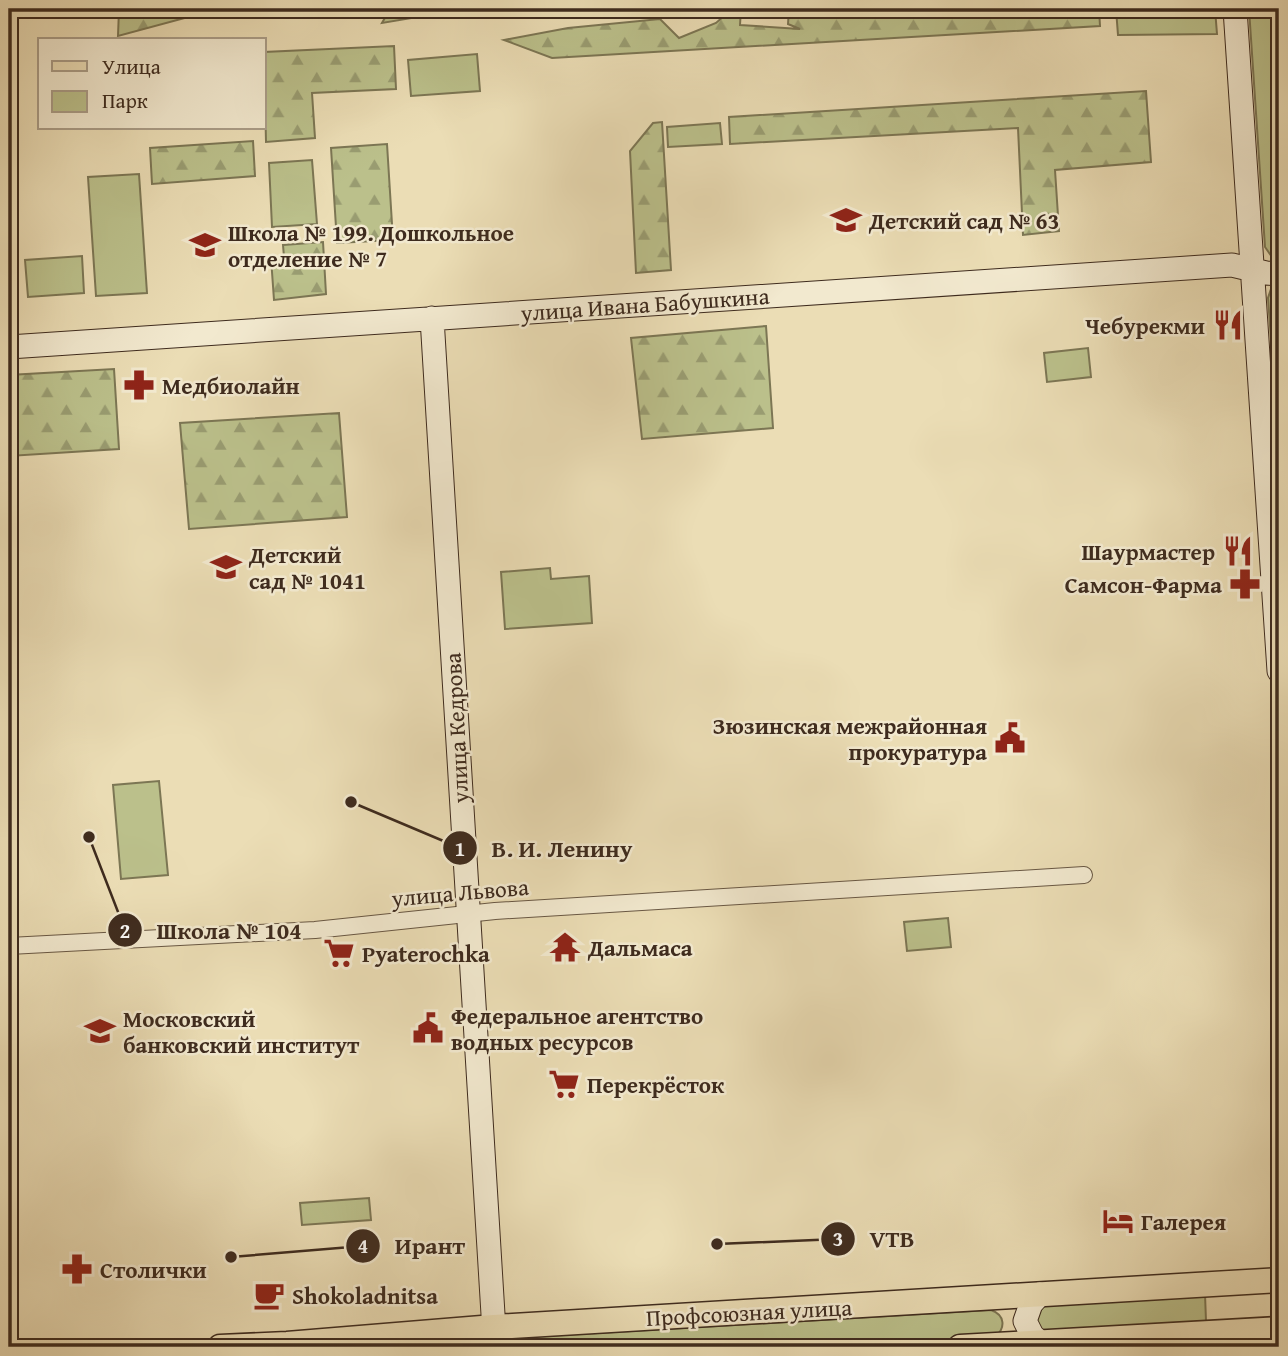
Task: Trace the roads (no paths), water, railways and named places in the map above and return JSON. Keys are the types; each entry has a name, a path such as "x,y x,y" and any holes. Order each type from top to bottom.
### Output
{"main road":[{"name":"Профсоюзная улица","path":"220,1347 494,1337 998,1297 1279,1280"},
{"path":"960,1347 1279,1329"}],"street":[{"path":"1234,9 1279,671"},
{"name":"улица Ивана Бабушкина","path":"9,347 1232,265 1279,274"},
{"name":"улица Кедрова","path":"432,318 494,1337"},
{"name":"улица Львова","path":"9,946 315,930 467,914 1084,875"},
{"path":"1040,1294 1031,1304 1025,1321 1032,1335 1041,1344"},
{"path":"998,1297 1006,1305 1013,1322 1004,1346"}],"place":[{"name":"Детский сад № 63","path":"846,220"},
{"name":"Школа № 199. Дошкольное отделение № 7","path":"205,245"},
{"name":"Чебурекми","path":"1228,325"},
{"name":"Медбиолайн","path":"139,385"},
{"name":"Шаурмастер","path":"1238,551"},
{"name":"Детский сад № 1041","path":"226,567"},
{"name":"Самсон-Фарма","path":"1245,584"},
{"name":"Зюзинская межрайонная прокуратура","path":"1010,738"},
{"name":"В. И. Ленину","path":"351,802"},
{"name":"Школа № 104","path":"89,837"},
{"name":"Дальмаса","path":"565,947"},
{"name":"Pyaterochka","path":"339,953"},
{"name":"Федеральное агентство водных ресурсов","path":"428,1028"},
{"name":"Московский банковский институт","path":"100,1031"},
{"name":"Перекрёсток","path":"564,1084"},
{"name":"Галерея","path":"1118,1221"},
{"name":"VTB","path":"717,1244"},
{"name":"Ирант","path":"231,1257"},
{"name":"Столички","path":"77,1269"},
{"name":"Shokoladnitsa","path":"269,1295"}]}
